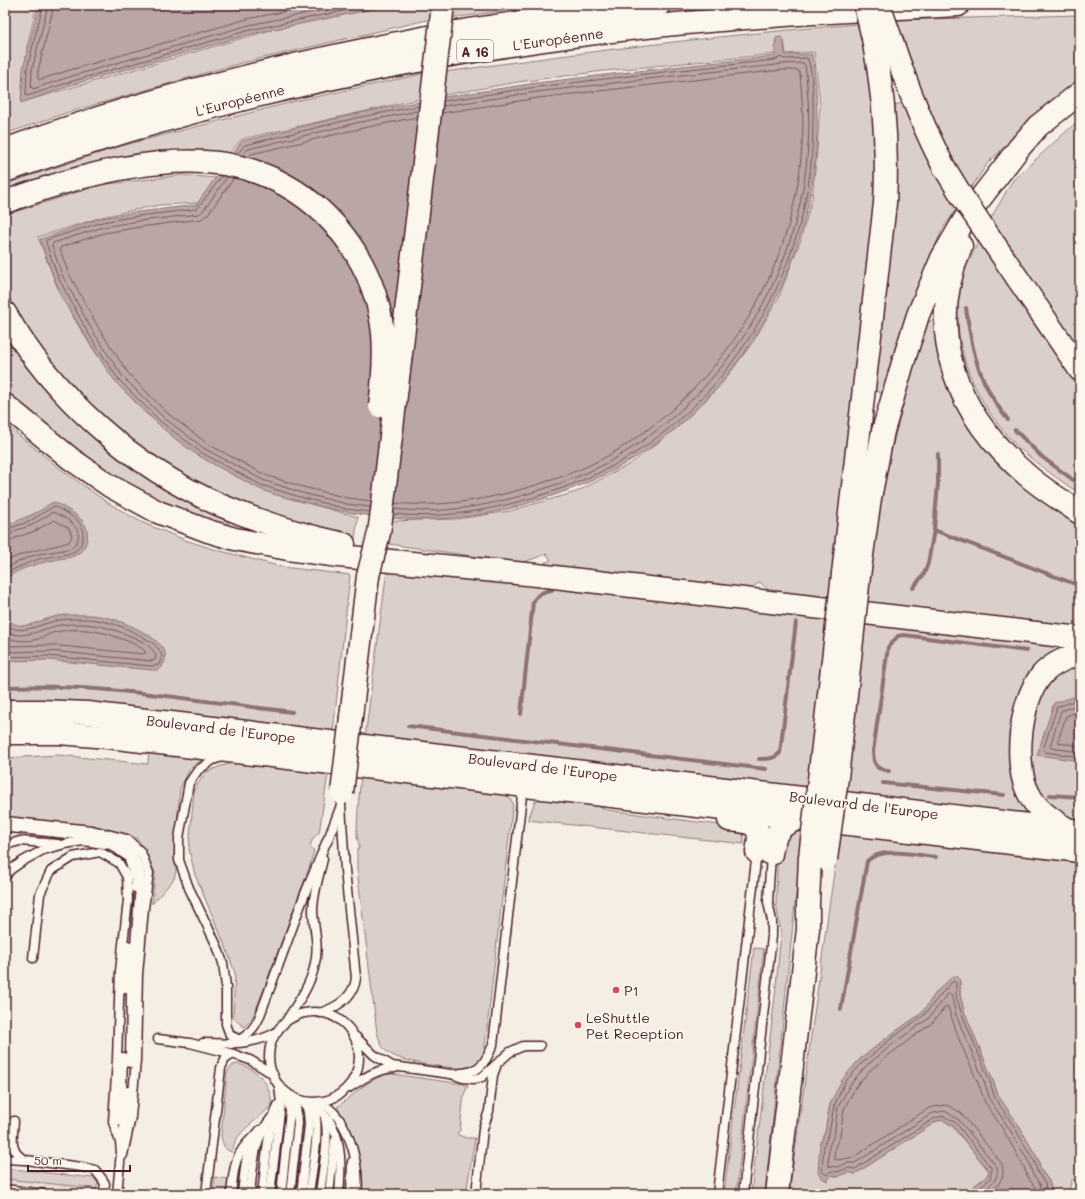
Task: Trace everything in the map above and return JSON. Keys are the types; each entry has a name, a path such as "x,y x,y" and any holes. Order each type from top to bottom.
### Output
{"main road":[{"path":"342,799 368,576 379,533 382,511 443,5"},
{"name":"L'Européenne","path":"5,150 72,126 220,83 320,60 429,37 536,20 659,5"},
{"path":"865,5 944,167 963,198 1080,370"},
{"path":"777,1194 808,929 808,903 818,858 851,575 885,203 887,177 886,128 882,88 882,38 879,5"},
{"name":"L'Européenne","path":"5,172 126,131 226,103 357,72 461,53 565,37 698,22 803,13 958,5"},
{"path":"851,575 870,498 883,431 904,356 918,315 939,265 955,234 966,217 1003,168 1038,126 1080,93"},
{"path":"5,202 98,173 135,166 183,161 220,164 258,172 274,179 302,195 327,216 339,229 356,253 376,298 383,332 383,384 368,511 368,576"},
{"path":"1003,168 978,209 959,250 954,267 947,305 946,339 950,359 954,374 966,403 987,434 1028,477 1080,513"},
{"path":"5,313 20,337 53,382 86,416 126,450 151,467 194,492 244,514 323,540 379,552 537,574 1080,638"},
{"path":"5,405 71,459 110,486 158,512 208,531 253,543 339,556 537,574"},
{"path":"1073,830 1042,812 1033,802 1026,788 1021,767 1022,737 1025,710 1028,699 1041,676 1056,663 1080,654"},
{"name":"Boulevard de l'Europe","path":"5,712 41,711 87,713 1073,830"},
{"name":"Boulevard de l'Europe","path":"5,733 34,732 78,734 1080,851"},
{"path":"581,792 615,804 734,820 750,824 758,831 764,853"},
{"path":"764,853 781,827 800,818"}],"lane":[{"path":"239,752 213,760 198,770 189,783 179,838 178,860 189,888 217,946 223,963 226,987 226,1024 230,1035 240,1040"},
{"path":"307,1102 331,1099 374,1072 386,1068 451,1074 470,1073 478,1069 484,1063 493,1045 523,785"},
{"path":"231,1044 240,1040 252,1031 259,1018 342,799"},
{"path":"320,1013 334,1008 347,997 354,989 356,978 345,870 342,799"},
{"path":"5,821 92,830 126,839 141,852 149,873 138,974 136,1060 131,1117 126,1146 120,1165"},
{"path":"5,828 114,839 132,851 141,874 131,992 130,1077 117,1194"},
{"path":"281,1194 290,1112 273,1074 270,1062 270,1049 278,1032 308,984 314,968 318,951 313,916 313,903 328,838"},
{"path":"5,845 20,841 65,844"},
{"path":"5,877 10,870 43,850 83,841 112,845 128,857 136,880 124,996 122,1089 118,1123 121,1152"},
{"path":"34,958 40,894 51,871 72,857 100,852 119,863 127,877 128,900 120,971 118,1059 113,1122 120,1142"},
{"path":"717,1194 764,853"},
{"path":"743,1194 772,936 772,921 768,902 764,853"},
{"path":"284,1024 297,1016 312,1013 327,1015 341,1021 381,1060 398,1068"},
{"path":"190,1043 231,1044 255,1041 278,1032"},
{"path":"343,1092 356,1074 359,1060 358,1045 351,1032"},
{"path":"158,1038 190,1043 233,1054 250,1060 273,1074"},
{"path":"451,1074 463,1078 474,1079 482,1077 510,1052 523,1046 540,1046"},
{"path":"206,1194 221,1068 225,1058 233,1054"},
{"path":"476,1194 483,1130 488,1112 493,1075 497,1063"},
{"path":"284,1096 329,1108 338,1118 353,1149 357,1168 358,1194"},
{"path":"230,1194 237,1156 243,1146 274,1115 284,1096"},
{"path":"270,1194 284,1096"},
{"path":"307,1102 329,1120 336,1135 341,1165 339,1194"},
{"path":"290,1194 298,1123 307,1102"},
{"path":"301,1194 309,1132 307,1102"},
{"path":"307,1102 316,1118 317,1133 309,1194"},
{"path":"262,1194 274,1115"},
{"path":"320,1194 326,1134 324,1115"},
{"path":"14,1121 13,1149 22,1159 26,1160"},
{"path":"250,1194 256,1146 258,1138 266,1124"},
{"path":"329,1194 336,1135"},
{"path":"242,1194 247,1155 250,1142 254,1136"},
{"path":"348,1137 352,1162 351,1194"},
{"path":"5,1159 82,1166 94,1170 105,1184 103,1194"},
{"path":"5,1189 44,1194"}],"shaded area":[{"path":"5,5 37,5 27,47 22,102 274,29 392,5 435,5 431,19 233,65 66,113 5,134"},
{"path":"453,5 546,5 451,18"},
{"path":"1080,15 1080,81 1038,113 988,163 970,189 953,162 932,121 894,20"},
{"path":"858,24 873,93 876,197 832,599 769,591 760,582 753,587 753,590 546,568 544,563 551,560 547,554 521,563 389,544 392,521 457,519 510,511 576,492 630,464 677,428 720,386 753,342 778,299 800,242 812,198 820,104 814,52 786,54 784,40 775,41 776,54 604,71 518,82 444,95 445,72 651,45 755,33"},
{"path":"427,73 424,98 242,139 227,156 5,193 5,184 121,146 296,101"},
{"path":"902,103 947,184 960,204 942,230 923,275 884,396 874,389 894,219 895,105"},
{"path":"1080,119 1080,352 991,218 1013,180"},
{"path":"182,175 216,178 201,203 159,205 102,217 38,237 61,297 89,343 112,376 144,412 187,445 296,500 358,517 355,539 249,508 191,481 145,455 95,413 52,367 5,291 5,215 100,185"},
{"path":"981,236 1080,383 1080,494 1037,463 1013,442 1000,427 979,395 964,359 958,320 959,292 970,259"},
{"path":"932,320 936,322 946,374 1080,521 1080,630 865,602 881,494 889,459 915,359 927,323"},
{"path":"5,334 22,362 48,394 118,458 161,488 228,521 229,529 159,504 111,478 5,395"},
{"path":"5,424 58,467 105,501 141,522 185,540 213,549 282,567 350,575 333,732 5,704"},
{"path":"387,570 830,616 809,791 365,737"},
{"path":"863,621 1076,646 1018,709 1037,816 842,794"},
{"path":"1080,666 1080,824 1052,809 1033,782 1025,753 1037,695 1059,673"},
{"path":"149,750 208,757 190,768 180,789 174,856 176,870 174,879 152,904 155,873 138,839 123,833 5,818 5,758 58,755 148,764"},
{"path":"241,761 328,774 319,833 313,838 310,846 314,851 309,868 259,1002 251,1020 244,1027 233,1018 235,973 227,950 195,875 189,849 194,790 206,772 221,766"},
{"path":"361,776 500,792 509,797 513,803 484,1054 477,1063 467,1069 436,1066 401,1059 385,1050 379,1040 357,869 357,849 359,846 357,821"},
{"path":"549,797 583,800 607,810 735,827 743,830 744,844 528,820 535,801"},
{"path":"803,827 765,1194 751,1194 775,996 781,933 776,903 778,846 785,835"},
{"path":"840,833 1080,860 1080,1180 1072,1180 1068,1194 1052,1194 1049,1181 1040,1169 1039,1161 1017,1123 999,1097 964,1011 960,995 960,981 937,991 922,1013 889,1036 858,1061 830,1104 825,1132 820,1144 832,1175 838,1177 846,1173 855,1174 937,1121 943,1120 952,1126 989,1171 987,1176 964,1194 789,1194"},
{"path":"754,948 764,949 736,1194 724,1194"},
{"path":"238,1064 251,1069 262,1078 269,1090 272,1104 238,1137 232,1152 229,1151 223,1144 221,1136 227,1072 233,1065"},
{"path":"392,1074 468,1086 464,1094 460,1130 457,1134 466,1138 475,1138 466,1194 363,1194 362,1171 357,1148 353,1137 337,1107 369,1082 376,1078"},
{"path":"5,1168 93,1178 98,1183 96,1190 93,1188 5,1179"},
{"path":"5,1176 138,1194 5,1194"},
{"path":"215,1177 228,1179 227,1194 213,1194"}],"water":[{"path":"39,5 392,5 251,34 75,84 21,103 23,69"},
{"path":"781,37 784,42 785,55 812,54 817,115 813,175 801,233 780,289 752,342 715,389 672,431 621,466 602,476 563,492 513,508 492,513 442,519 386,518 330,509 272,494 209,462 184,445 152,418 118,385 111,376 64,299 54,278 40,239 101,218 196,205 242,141 359,113 444,97 536,83 775,56 776,38"},
{"path":"55,502 78,516 86,526 87,539 84,548 79,553 68,558 30,566 16,572 5,580 5,527"},
{"path":"65,615 91,615 106,617 135,628 153,638 160,644 165,654 162,667 158,670 151,670 49,660 5,661 5,618 16,625 27,625 52,617"},
{"path":"1080,695 1080,761 1037,755 1054,703"},
{"path":"953,976 958,977 960,981 960,995 964,1011 999,1097 1017,1123 1039,1161 1040,1169 1049,1181 1052,1194 964,1194 987,1176 989,1171 953,1126 943,1120 937,1121 855,1174 846,1173 838,1177 832,1175 827,1181 822,1178 818,1172 820,1144 825,1132 830,1104 842,1080 858,1061 889,1036 922,1013 937,991"}],"waterway":[{"path":"966,308 971,339 978,367 990,394 1008,420"},
{"path":"1015,430 1042,457 1080,485"},
{"path":"938,454 938,483 934,530 1080,586"},
{"path":"913,588 924,574 928,563 934,530"},
{"path":"521,714 533,602 541,593 552,590"},
{"path":"759,759 771,758 780,753 796,622"},
{"path":"889,771 878,768 874,761 873,752 888,647 898,636 904,635 1027,651"},
{"path":"5,687 41,686 113,690 292,712"},
{"path":"408,726 766,769"},
{"path":"883,783 1004,795"},
{"path":"1050,795 1080,797"},
{"path":"841,1009 867,861 874,856 890,853 909,853 936,857"}],"place":[{"name":"P1","path":"616,990"},
{"name":"LeShuttle Pet Reception","path":"578,1025"}]}
